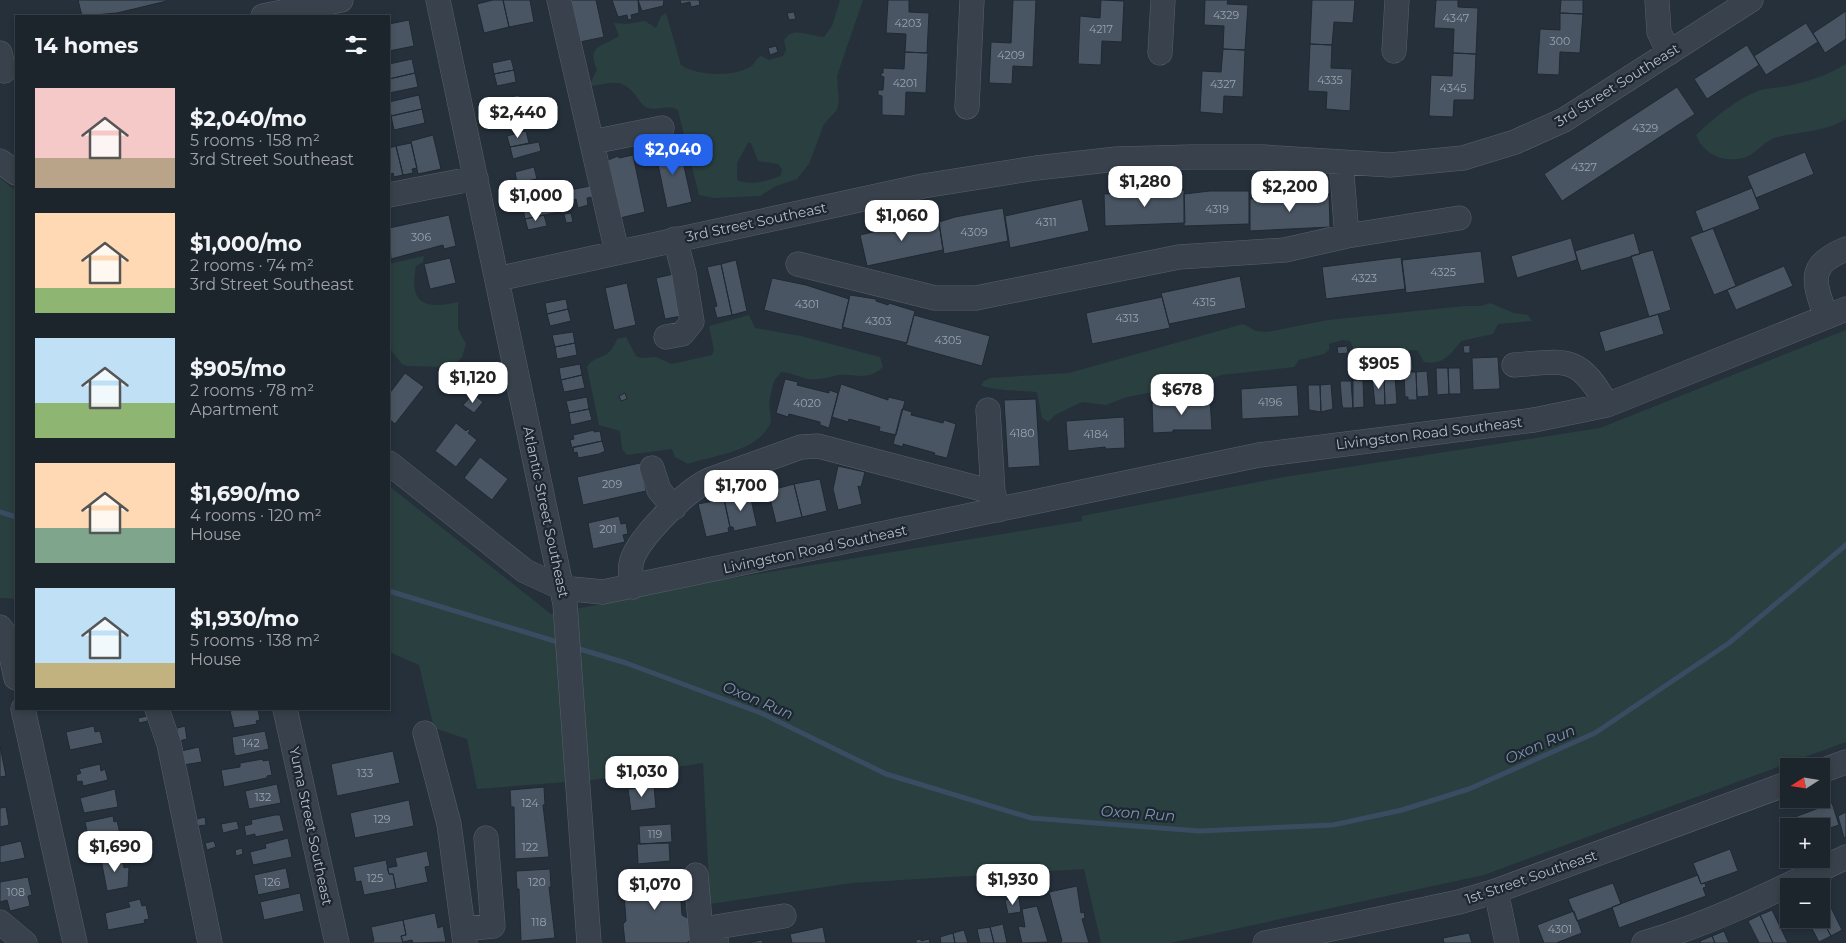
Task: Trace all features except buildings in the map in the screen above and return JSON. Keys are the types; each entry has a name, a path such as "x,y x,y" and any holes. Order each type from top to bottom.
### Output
{"street":[{"path":"269,15 340,0"},
{"name":"Atlantic Street Southeast","path":"438,0 564,599 589,943"},
{"path":"559,0 617,252"},
{"path":"967,107 972,0"},
{"path":"1160,53 1163,0"},
{"path":"1394,51 1397,0"},
{"path":"1656,0 1659,32 1669,53"},
{"name":"3rd Street Southeast","path":"497,279 923,186 1036,168 1117,159 1190,157 1263,157 1390,165 1427,163 1463,158 1508,145 1576,113 1751,0"},
{"path":"592,142 662,128"},
{"path":"0,161 15,172"},
{"path":"1341,163 1347,236"},
{"path":"390,195 476,178"},
{"path":"798,264 936,298 976,298 1179,257 1285,250 1347,236 1458,218"},
{"path":"666,337 682,334 692,322 684,273 675,239"},
{"path":"1836,313 1817,289 1818,268 1825,258 1846,248"},
{"name":"Livingston Road Southeast","path":"390,463 525,571 564,599 593,592 633,587 996,501 1258,455 1551,418 1607,404 1836,313"},
{"path":"1514,365 1560,362 1576,366 1594,382 1607,404"},
{"path":"988,410 996,501"},
{"name":"Livingston Road Southeast","path":"633,587 631,568 636,553 649,533 703,483 807,446 818,446 996,501"},
{"path":"652,468 659,490 674,508"},
{"path":"3,632 15,674"},
{"path":"23,710 75,943"},
{"path":"157,710 168,744 210,943"},
{"name":"Yuma Street Southeast","path":"285,710 337,943"},
{"path":"425,733 449,824 464,936 493,926 486,838"},
{"path":"1830,768 1846,762"},
{"name":"1st Street Southeast","path":"1265,943 1459,902 1496,891 1780,786"},
{"path":"1644,943 1689,930 1764,897 1846,857"},
{"path":"696,875 702,943"},
{"path":"1496,891 1507,943"},
{"path":"716,943 716,927 784,916"},
{"path":"0,922 24,943"}],"green space":[{"path":"840,0 863,0 837,76 839,103 836,111 824,124 809,164 797,179 776,186 760,196 714,198 699,195 678,110 674,108 652,109 647,107 628,88 619,83 592,86 590,84 597,70 593,56 595,51 619,36 614,23 627,24 645,21 656,28 661,16 666,13 681,65 688,69 715,74 743,70 752,66 761,56 769,60 783,56 786,50 784,40 792,33 797,32 824,37 832,26","holes":["748,143 751,143 758,161 778,164 782,169 781,175 759,182 747,183 737,180 737,163"]},
{"path":"1846,64 1846,119 1837,124 1818,130 1772,139 1751,155 1736,159 1715,156 1699,142 1696,135 1741,99 1762,90 1788,86 1813,79"},
{"path":"0,178 15,190 15,599 0,598"},
{"path":"424,256 423,262 416,266 414,278 417,296 427,304 436,305 458,302 458,329 466,344 462,357 457,362 445,367 407,366 402,364 390,349 390,264"},
{"path":"1490,303 1514,313 1528,315 1532,321 1498,324 1493,334 1461,341 1446,358 1431,363 1424,362 1416,350 1356,354 1350,341 1342,340 1329,344 1329,350 1324,354 1299,360 1294,367 1221,375 1201,383 1127,397 1106,405 1082,402 1055,415 1048,422 1042,418 1037,392 998,389 981,385 990,378 1069,373 1243,324 1256,331 1267,332 1328,320 1481,306"},
{"path":"749,315 755,328 801,336 880,357 883,367 877,372 866,376 838,375 816,379 808,379 781,372 774,381 769,402 771,422 765,432 756,440 735,451 688,464 675,457 672,449 627,455 622,449 620,431 599,425 587,367 594,360 610,352 617,339 626,337 636,356 641,358 656,357 672,364 712,355 714,350 709,326"},
{"path":"1846,330 1846,742 1802,758 1780,758 1780,766 1484,875 1170,943 1101,943 1084,869 852,883 710,904 703,763 592,780 477,789 467,739 434,728 419,665 390,652 390,487 551,614 721,580 1082,521 1082,516 1284,477 1600,428"}],"waterway":[{"name":"Oxon Run","path":"0,512 15,517"},
{"name":"Oxon Run","path":"573,647 626,663 761,713 886,774 1031,818 1199,831 1333,825 1402,810 1469,789 1595,733 1729,643 1846,545"},
{"name":"Oxon Run","path":"390,591 561,643"}]}
